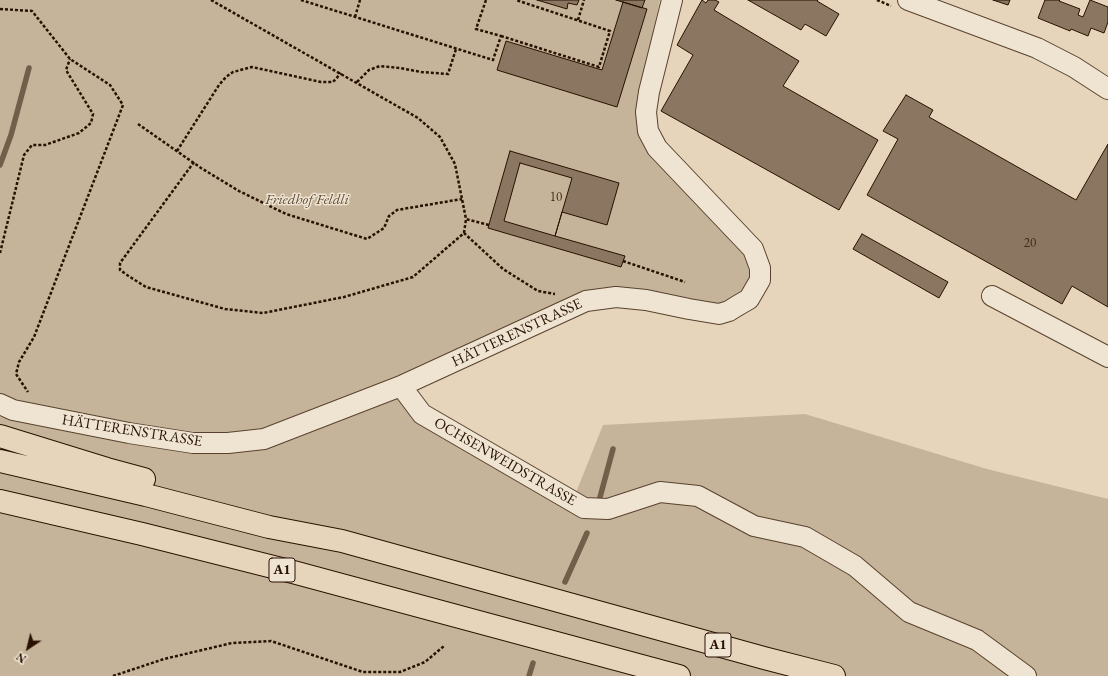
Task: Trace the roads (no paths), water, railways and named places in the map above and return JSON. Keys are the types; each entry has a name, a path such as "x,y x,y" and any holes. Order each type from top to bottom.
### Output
{"highway":[{"name":"A1","path":"0,436 107,469 266,510 342,541"},
{"name":"A1","path":"0,461 130,491 269,527 342,541 756,656 834,676"},
{"name":"A1","path":"0,501 142,534 293,572 679,676"}],"street":[{"name":"HÄTTERENSTRASSE","path":"0,404 13,410 193,443 228,443 264,439 401,386 586,300 616,297 646,300 719,314 729,311 749,299 760,280 760,268 753,249 657,148 648,131 646,112 649,92 672,0"},
{"path":"908,0 1037,48 1074,67 1108,89"},
{"path":"992,296 1108,357"},
{"name":"OCHSENWEIDSTRASSE","path":"401,386 422,414 584,508 608,509 660,492 698,496 754,526 804,537 855,566 909,612 977,640 1026,676"}],"waterway":[{"path":"0,165 11,135 29,68"},
{"path":"599,501 613,449"},
{"path":"565,582 587,533"},
{"path":"529,676 533,663"}],"park label":[{"name":"Friedhof Feldli","path":"307,200"}]}
